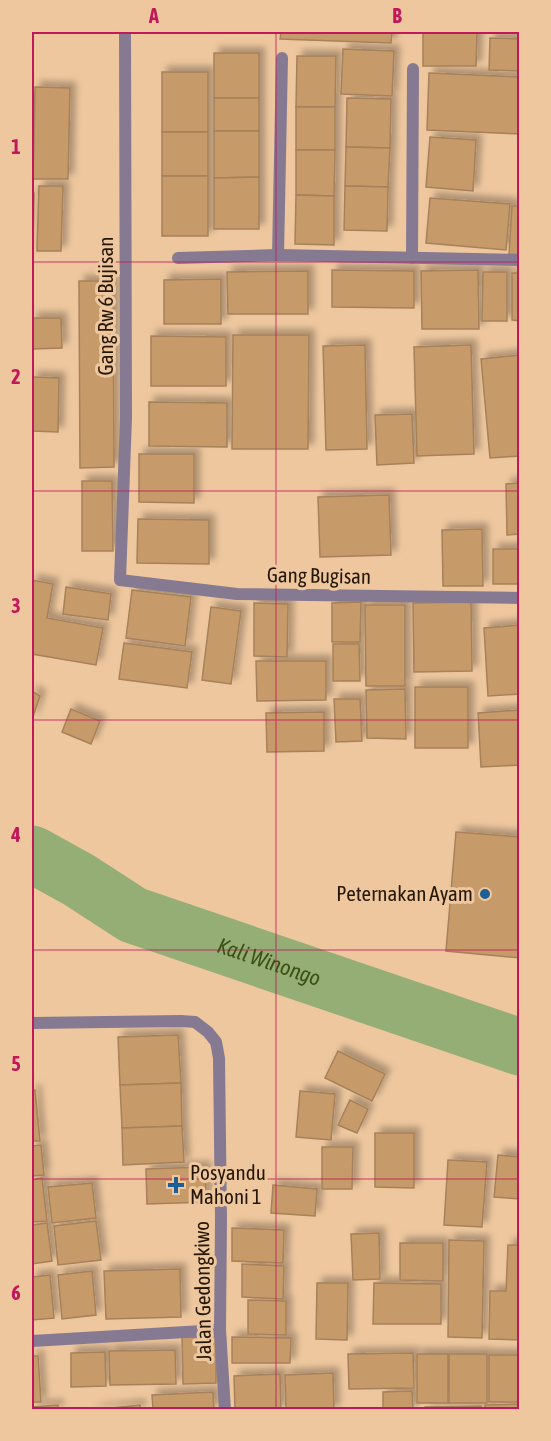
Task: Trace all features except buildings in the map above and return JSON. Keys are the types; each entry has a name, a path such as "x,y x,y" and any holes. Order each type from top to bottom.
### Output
{"street":[{"name":"Gang Rw 6 Bujisan","path":"120,580 126,418 125,32"},
{"path":"279,255 282,58"},
{"path":"412,258 413,69"},
{"path":"178,258 279,255 519,260"},
{"name":"Gang Bugisan","path":"120,580 237,594 519,598"},
{"name":"Jalan Gedongkiwo","path":"32,1023 195,1022 216,1042 219,1058 221,1197 220,1330 225,1410"},
{"path":"32,1341 220,1330"}],"waterway":[{"name":"Kali Winongo","path":"32,854 79,880 133,915 520,1047"}],"place":[{"name":"Peternakan Ayam","path":"485,894"},
{"name":"Posyandu Mahoni 1","path":"176,1185"}]}
